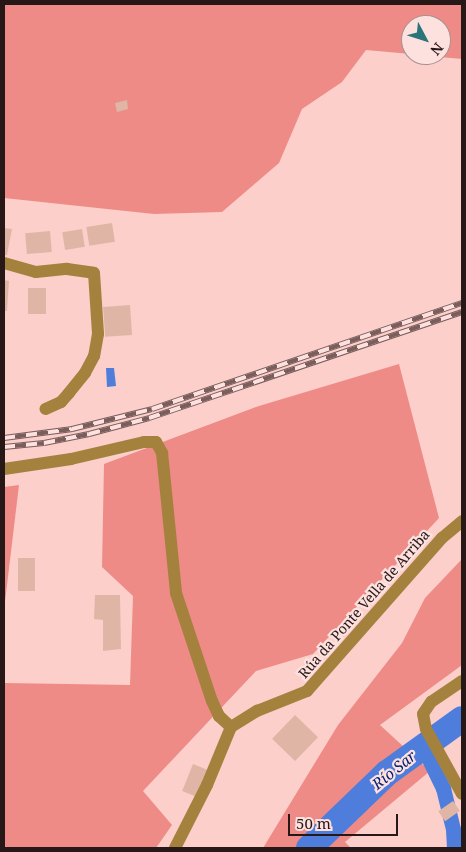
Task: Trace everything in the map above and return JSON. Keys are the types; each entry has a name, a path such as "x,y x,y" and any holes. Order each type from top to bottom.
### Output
{"street":[{"path":"4,263 36,272 67,269 94,273 98,334 94,356 85,373 69,393 60,402 45,409"},
{"path":"4,469 71,459 144,442 156,442 162,454 176,593 212,701 219,716 231,727 194,812 174,848"},
{"name":"Rúa da Ponte Vella de Arriba","path":"231,727 257,711 307,691 442,538 462,522"},
{"path":"462,681 426,708 423,721 462,794"}],"shaded area":[{"path":"4,4 462,4 462,59 451,58 451,15 401,15 401,53 366,50 342,82 302,109 279,163 222,212 154,214 4,198"},
{"path":"399,364 439,518 313,654 256,671 143,791 172,825 156,848 4,848 4,683 130,685 133,596 102,567 104,464 259,406"},
{"path":"19,485 4,610 4,487"},
{"path":"462,559 462,665 380,725 430,771 345,842 351,848 263,848 338,725 402,643 425,598"}],"water":[{"path":"106,368 114,368 116,386 107,387"}],"building":[{"path":"127,100 128,109 117,112 115,103"},
{"path":"112,223 115,242 89,246 86,227"},
{"path":"4,228 12,229 7,255 4,255"},
{"path":"82,229 85,247 65,250 62,232"},
{"path":"50,231 52,252 27,254 25,233"},
{"path":"4,280 9,281 7,311 4,311"},
{"path":"28,288 46,288 46,314 28,314"},
{"path":"130,305 132,335 105,337 103,307"},
{"path":"18,558 35,558 35,591 18,591"},
{"path":"95,595 120,595 121,649 103,651 103,620 94,619"},
{"path":"295,715 318,737 295,761 272,739"},
{"path":"193,764 208,770 197,797 182,791"},
{"path":"453,801 460,811 445,821 438,811"}],"waterway":[{"name":"Río Sar","path":"309,848 387,773 462,719"},
{"path":"423,747 443,788 453,829 454,848"}],"railway":[{"path":"4,438 72,429 152,409 462,303"},
{"path":"4,447 44,443 89,434 149,418 462,312"}]}
